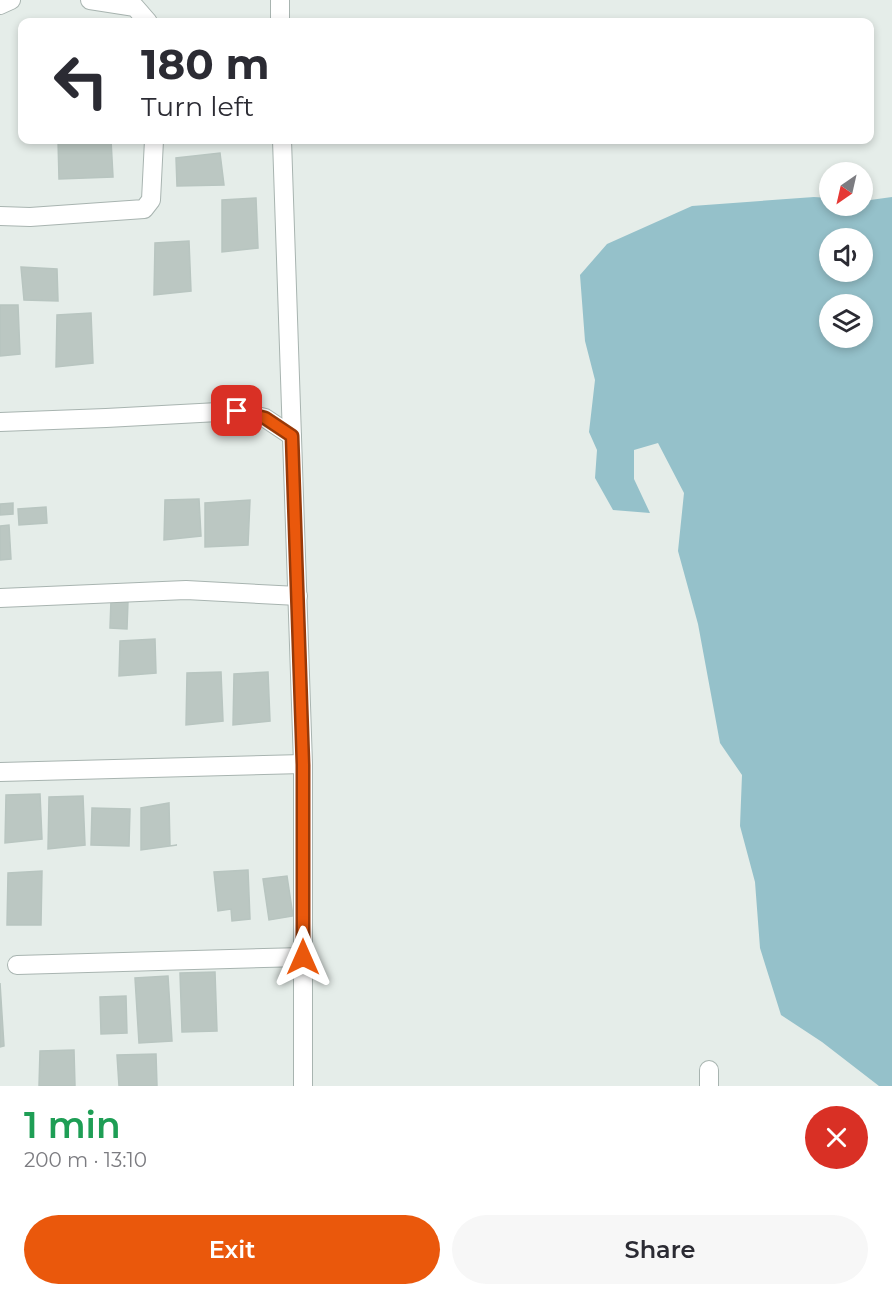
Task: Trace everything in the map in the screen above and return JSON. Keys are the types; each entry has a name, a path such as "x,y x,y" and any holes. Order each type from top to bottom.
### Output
{"street":[{"path":"0,4 11,0"},
{"path":"90,0 135,7 146,18"},
{"path":"280,0 280,18"},
{"path":"0,216 30,217 144,209 151,200 154,144"},
{"path":"282,144 303,765 303,1086"},
{"path":"0,422 237,411 265,418 292,436"},
{"path":"0,598 186,590 298,596"},
{"path":"0,772 303,765"},
{"path":"17,965 303,957"}],"water":[{"path":"814,197 819,197 819,216 873,216 873,200 892,197 892,1086 879,1086 822,1042 781,1015 760,948 755,882 740,826 742,775 720,743 698,624 678,551 684,493 658,443 634,450 634,479 650,513 613,510 595,478 597,450 589,432 595,380 585,341 580,275 607,244 692,206"}],"building":[{"path":"58,144 111,144 113,177 59,179"},
{"path":"220,153 224,185 177,186 176,158"},
{"path":"256,198 258,248 222,252 222,200"},
{"path":"189,241 191,291 154,295 155,243"},
{"path":"21,267 57,269 58,301 24,300"},
{"path":"0,305 18,305 20,354 0,356"},
{"path":"91,313 93,363 56,367 57,315"},
{"path":"199,499 201,536 164,540 165,500"},
{"path":"250,500 248,545 205,547 205,503"},
{"path":"13,503 13,514 0,515 0,504"},
{"path":"46,507 47,523 19,525 18,509"},
{"path":"9,525 11,559 0,560 0,526"},
{"path":"111,600 128,601 127,629 110,628"},
{"path":"155,639 156,673 119,676 120,641"},
{"path":"221,672 223,721 186,725 187,673"},
{"path":"268,672 270,721 233,725 234,674"},
{"path":"40,794 42,839 5,843 6,795"},
{"path":"83,796 85,845 48,849 49,797"},
{"path":"169,803 170,846 141,850 141,808"},
{"path":"92,808 130,809 129,846 91,845"},
{"path":"248,870 250,919 232,921 231,909 218,911 214,872"},
{"path":"42,871 41,925 7,925 8,873"},
{"path":"287,876 293,916 269,920 263,879"},
{"path":"215,972 217,1031 182,1032 180,973"},
{"path":"168,976 172,1041 139,1043 135,978"},
{"path":"0,983 4,1046 0,1047"},
{"path":"126,996 127,1033 101,1034 100,997"},
{"path":"74,1050 75,1086 39,1086 40,1051"},
{"path":"156,1054 157,1086 119,1086 117,1055"}],"route":[{"path":"237,411 265,418 292,436 303,765 303,957"}]}
